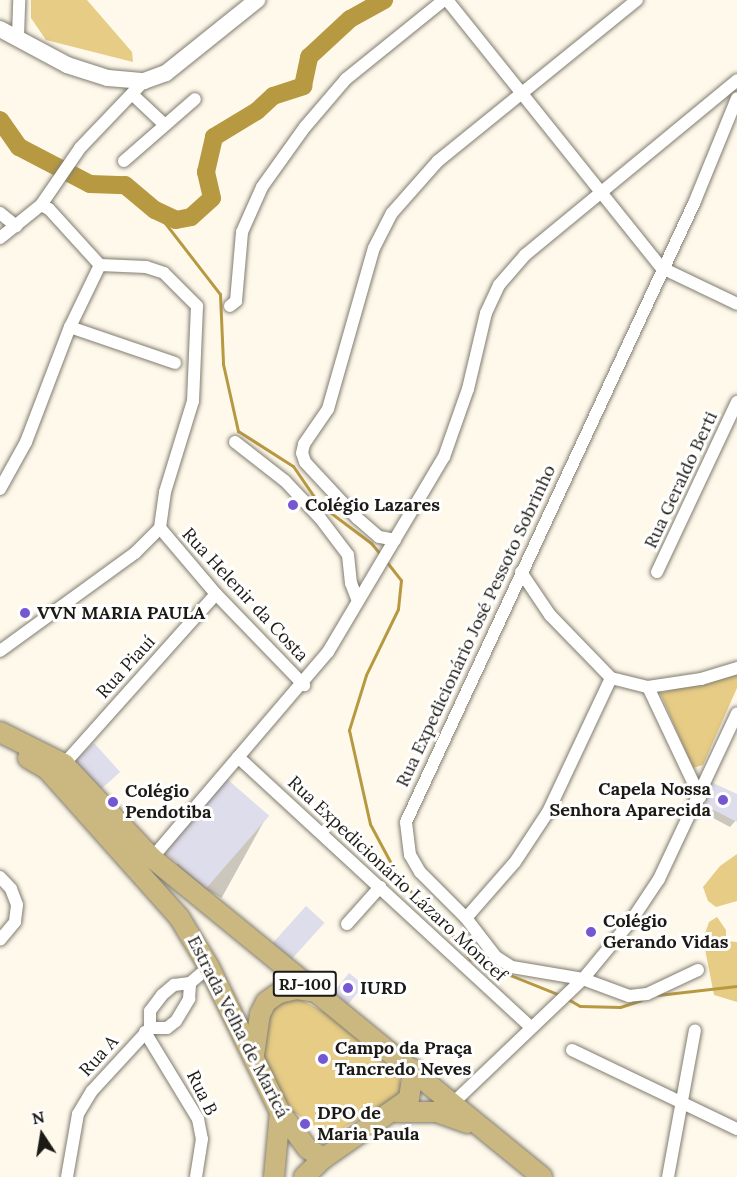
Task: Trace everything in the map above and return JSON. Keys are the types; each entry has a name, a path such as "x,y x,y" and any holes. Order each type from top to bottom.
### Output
{"main road":[{"name":"Estrada Velha de Maricá","path":"0,732 64,764 152,858 413,1069 478,1127 542,1177"},
{"name":"Estrada Velha de Maricá","path":"0,746 47,769 179,917 209,967 280,1112 308,1149 324,1158"},
{"path":"179,917 183,898 199,896"},
{"path":"254,1055 260,1014 266,1002 297,989 316,992"},
{"path":"304,1177 324,1158 396,1112 409,1100 413,1069"},
{"path":"274,1177 280,1112"},
{"name":"RJ-100","path":"396,1112 437,1112 478,1127"}],"street":[{"path":"18,36 19,0"},
{"path":"0,30 18,36 67,65 108,78 144,81 166,73 257,0"},
{"path":"230,306 236,301 242,232 262,187 304,128 346,79 445,0 662,268 737,304"},
{"path":"393,542 379,537 357,518 305,462 304,444 328,409 374,248 392,213 438,161 637,0"},
{"path":"152,858 238,757 304,685 328,652 444,457 468,389 486,313 499,285 525,255 737,80"},
{"path":"0,238 41,205 83,145 144,81"},
{"path":"132,94 165,125"},
{"name":"Rua Expedicionário José Pessoto Sobrinho","path":"698,970 647,994 629,996 583,979 512,968 496,957 466,918 420,872 410,855 406,822 520,572 695,201 737,98"},
{"path":"124,160 195,99"},
{"path":"0,651 135,553 160,528 165,492 193,401 197,306 164,273 146,267 100,265 49,209 41,205"},
{"path":"0,213 16,226"},
{"path":"0,489 26,442 70,327 100,265"},
{"path":"70,327 175,363"},
{"name":"Rua Geraldo Berti","path":"657,572 737,402"},
{"path":"235,442 285,481 320,518 348,555 351,583 358,601"},
{"name":"Rua Helenir da Costa","path":"160,528 216,594 304,685"},
{"path":"520,572 550,615 611,678 648,687 700,679 737,668"},
{"name":"Rua Piauí","path":"64,764 216,594"},
{"path":"466,918 515,862 548,812 611,678"},
{"path":"648,687 700,797"},
{"path":"452,1104 583,979 631,921 659,879 700,797 737,713"},
{"name":"Rua Expedicionário Lázaro Moncef","path":"238,757 531,1027"},
{"path":"0,877 11,889 17,905 15,922 0,940"},
{"path":"347,924 380,887"},
{"path":"147,1030 167,1028 176,1021 189,999 190,983 209,967"},
{"name":"Rua A","path":"67,1177 78,1114 92,1091 147,1030 150,1011 162,995 174,985 190,983"},
{"name":"Rua B","path":"147,1030 198,1119 202,1139 196,1177"},
{"path":"668,1177 679,1102 695,1030"},
{"path":"572,1050 737,1129"}],"shaded area":[{"path":"31,0 87,0 132,52 133,62 46,40 31,18"},
{"path":"737,672 737,688 703,765 693,768 660,693"},
{"path":"737,854 737,901 716,907 708,901 703,887 720,866"},
{"path":"717,917 726,930 726,941 737,942 737,1002 714,995 703,939 709,922"},
{"path":"300,999 326,1013 398,1073 402,1089 391,1102 345,1127 326,1148 325,1133 295,1113 286,1116 261,1060 266,1011 280,1000"}],"building":[{"path":"94,743 120,772 97,793 71,764"},
{"path":"227,779 269,816 206,888 164,851"},
{"path":"711,782 737,794 737,822 700,803"},
{"path":"306,906 325,923 290,961 271,945"},
{"name":"IURD","path":"349,973 364,985 348,1004 333,992"}],"waterway":[{"path":"0,120 19,147 90,184 125,185 155,210 176,220 191,217 212,198 206,172 214,137 257,111 273,96 303,86 309,57 350,19 384,0"},
{"path":"155,210 220,294 223,364 238,431 293,466 319,504 371,543 382,556"},
{"path":"386,561 401,580 398,609 366,675 349,730 370,824 401,882 444,924 470,959 560,995"},
{"path":"658,995 737,986"},
{"path":"566,998 580,1006 620,1007 641,1000"}],"place":[{"name":"Colégio Lazares","path":"293,505"},
{"name":"VVN MARIA PAULA","path":"25,613"},
{"name":"Capela Nossa Senhora Aparecida","path":"723,800"},
{"name":"Colégio Pendotiba","path":"113,802"},
{"name":"Colégio Gerando Vidas","path":"591,932"},
{"name":"IURD","path":"348,988"},
{"name":"Campo da Praça Tancredo Neves","path":"323,1059"},
{"name":"DPO de Maria Paula","path":"305,1124"}]}
